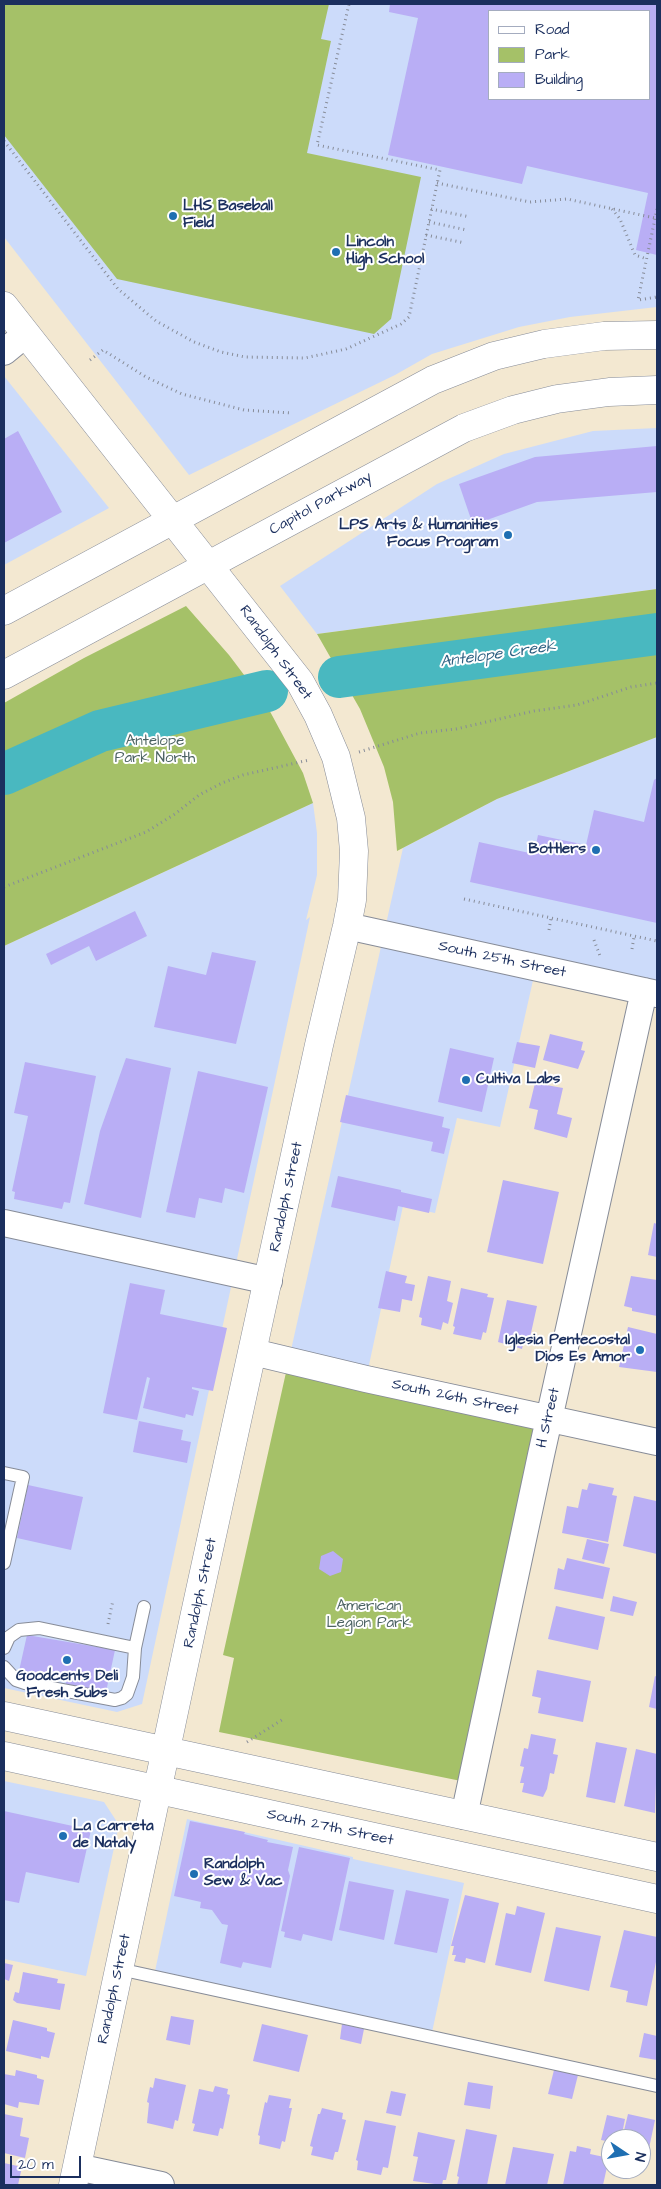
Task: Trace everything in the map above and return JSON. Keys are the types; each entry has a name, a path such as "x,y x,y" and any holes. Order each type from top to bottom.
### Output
{"main road":[{"name":"Randolph Street","path":"4,306 300,682 318,715 336,756 351,818 354,851 352,900 347,926 268,1280 75,2176"},
{"path":"4,610 433,380 494,356 544,344 612,336 657,335"},
{"name":"Capitol Parkway","path":"4,675 464,428 513,410 557,399 609,392 657,390"},
{"path":"4,1716 657,1857"},
{"name":"South 27th Street","path":"4,1756 657,1899"}],"street":[{"path":"4,352 26,334"},
{"name":"South 25th Street","path":"347,926 650,993"},
{"name":"H Street","path":"464,1816 549,1419 650,993"},
{"path":"4,1223 268,1280"},
{"name":"South 26th Street","path":"253,1352 657,1442"},
{"path":"75,2176 161,2185"}],"lane":[{"path":"4,1473 23,1477 4,1563"},
{"path":"4,1667 16,1680 114,1700 127,1694 131,1685 135,1666 135,1648 144,1607"},
{"path":"4,1648 9,1637 19,1630 39,1628 135,1648"},
{"path":"120,1969 657,2086"}],"path":[{"path":"4,141 118,288 132,303 156,321 194,342 232,355 283,359 326,355 372,339 409,317 440,170 317,145 348,4"},
{"path":"437,183 530,202 567,199 655,218"},
{"path":"611,208 620,219 635,255 647,259"},
{"path":"431,209 470,217"},
{"path":"657,209 638,300 657,297"},
{"path":"429,222 467,230"},
{"path":"426,235 465,243"},
{"path":"90,360 103,350 164,387 189,396 244,410 291,414"},
{"path":"464,899 657,942"},
{"path":"549,930 551,918"},
{"path":"632,949 634,937"},
{"path":"594,940 601,958"},
{"path":"106,1632 113,1600"},
{"path":"247,1742 285,1718"}],"shaded area":[{"name":"Lincoln High School","path":"4,4 657,4 657,307 570,317 519,327 432,354 395,375 189,475 4,237"},
{"path":"4,376 109,508 4,565"},
{"name":"LPS Arts & Humanities Focus Program","path":"657,428 657,589 317,634 280,586 437,484 504,454 593,431"},
{"path":"657,737 657,994 536,967 500,1127 457,1118 435,1213 403,1206 366,1379 289,1359 403,848 497,799"},
{"path":"313,803 317,833 317,875 306,920 310,917 142,1704 117,1712 4,1688 4,946"},
{"path":"4,1781 104,1802 119,1825 86,1976 4,1959"},
{"path":"187,1819 353,1857 353,1859 464,1883 431,2037 154,1976"}],"green space":[{"name":"LHS Baseball Field","path":"4,4 329,4 321,39 331,41 307,153 421,177 391,319 374,334 117,279 4,135"},
{"path":"657,589 657,737 497,799 397,851 393,802 384,767 360,709 317,634"},
{"name":"Antelope Park North","path":"186,606 229,655 266,704 303,773 313,803 4,946 4,703 84,658"},
{"name":"American Legion Park","path":"289,1359 549,1419 471,1783 219,1732 234,1658 223,1655"}],"building":[{"path":"390,4 657,4 657,255 636,250 648,193 527,166 522,184 388,155 418,18 389,12"},
{"path":"18,431 62,512 4,543 4,439"},
{"path":"657,446 657,492 537,502 473,525 459,484 535,457"},
{"name":"Bottlers","path":"657,778 657,923 470,882 479,842 534,854 538,835 586,845 594,810 644,822 654,780"},
{"path":"135,911 147,936 96,961 89,946 51,965 46,954"},
{"path":"212,952 256,961 236,1044 154,1027 168,966 206,975"},
{"path":"550,1034 583,1042 581,1050 585,1051 578,1069 543,1060"},
{"path":"517,1042 540,1046 535,1068 512,1063"},
{"name":"Cultiva Labs","path":"450,1048 494,1058 482,1112 438,1102"},
{"path":"126,1058 171,1068 141,1218 84,1204 100,1131"},
{"path":"25,1062 96,1076 70,1203 64,1202 62,1209 14,1199 15,1192 12,1191 28,1116 14,1113"},
{"path":"198,1071 268,1087 244,1193 225,1188 222,1203 199,1198 195,1218 166,1212"},
{"path":"535,1083 563,1088 557,1114 572,1118 567,1138 534,1129 538,1110 529,1108"},
{"path":"346,1095 444,1117 442,1127 450,1129 444,1154 431,1151 433,1142 340,1122"},
{"path":"338,1176 432,1199 429,1213 398,1206 395,1221 331,1207"},
{"path":"503,1180 559,1192 543,1264 487,1252"},
{"path":"654,1223 657,1224 657,1257 648,1255"},
{"path":"386,1271 407,1276 405,1283 415,1285 412,1301 402,1299 400,1312 378,1308"},
{"path":"428,1276 451,1281 447,1301 453,1303 448,1324 443,1322 441,1330 421,1325 422,1318 419,1317"},
{"path":"631,1276 657,1280 657,1316 632,1311 632,1308 624,1306"},
{"path":"130,1283 165,1290 160,1314 227,1328 213,1391 192,1387 192,1389 199,1391 193,1416 186,1414 185,1418 143,1408 150,1378 147,1377 137,1420 103,1413"},
{"path":"461,1288 488,1294 487,1297 494,1298 486,1333 483,1332 481,1340 453,1334"},
{"path":"507,1300 537,1306 529,1342 524,1340 522,1349 498,1342"},
{"name":"Iglesia Pentecostal Dios Es Amor","path":"628,1327 657,1334 657,1372 619,1367"},
{"path":"139,1421 183,1430 181,1440 191,1442 187,1463 133,1452"},
{"path":"589,1483 614,1488 612,1495 617,1496 608,1542 562,1533 567,1506 578,1508 582,1489 587,1490"},
{"path":"28,1485 83,1497 71,1550 17,1538"},
{"path":"634,1496 656,1501 657,1554 623,1546"},
{"path":"587,1539 609,1544 604,1564 582,1559"},
{"path":"333,1551 343,1559 341,1572 330,1576 319,1569 321,1556"},
{"path":"567,1558 610,1568 603,1599 554,1589 558,1568 564,1570"},
{"path":"613,1596 637,1602 633,1616 610,1611"},
{"path":"556,1606 605,1617 598,1650 548,1639"},
{"name":"Goodcents Deli Fresh Subs","path":"27,1635 115,1650 106,1692 66,1684 66,1680 19,1671"},
{"path":"537,1670 591,1681 583,1722 538,1713 541,1698 532,1696"},
{"path":"655,1676 657,1677 657,1709 649,1707"},
{"path":"531,1734 556,1739 553,1754 558,1755 554,1774 550,1773 547,1789 543,1797 522,1792 524,1783 520,1783 524,1767 520,1766 524,1748 528,1749"},
{"path":"596,1742 627,1748 615,1803 586,1797"},
{"path":"636,1749 657,1754 655,1813 624,1806"},
{"path":"4,1811 91,1830 79,1883 26,1872 19,1903 4,1900"},
{"path":"190,1821 245,1832 244,1834 268,1840 267,1842 293,1847 288,1870 290,1876 271,1968 243,1962 241,1968 220,1963 228,1925 222,1924 212,1910 200,1908 201,1902 174,1896"},
{"path":"299,1847 350,1858 332,1941 303,1934 301,1941 284,1937 285,1932 281,1931"},
{"path":"349,1881 394,1890 384,1940 339,1930"},
{"path":"406,1890 449,1899 437,1953 394,1944"},
{"path":"465,1895 499,1903 485,1963 466,1958 465,1963 454,1961 456,1955 452,1955 454,1946 451,1946"},
{"path":"517,1906 545,1913 531,1973 495,1965 506,1913 515,1915"},
{"path":"556,1927 601,1936 589,1991 544,1981"},
{"path":"624,1930 657,1937 657,1957 647,2006 626,2002 628,1991 610,1987"},
{"path":"4,1963 13,1965 9,1981 4,1979"},
{"path":"23,1972 58,1979 57,1983 65,1984 60,2010 17,2003 13,2000 15,1992 19,1993"},
{"path":"171,2016 194,2020 190,2045 166,2040"},
{"path":"13,2020 47,2028 47,2031 55,2033 49,2058 41,2056 41,2059 6,2051"},
{"path":"262,2024 308,2035 299,2072 253,2061"},
{"path":"342,2024 364,2029 361,2044 340,2039"},
{"path":"644,2033 657,2036 657,2060 639,2057"},
{"path":"16,2070 37,2075 37,2078 44,2080 39,2105 19,2102 18,2108 4,2104 4,2074 15,2076"},
{"path":"554,2070 578,2075 572,2099 548,2094"},
{"path":"155,2078 186,2085 178,2121 175,2120 173,2129 147,2123 149,2103 147,2102 150,2087 153,2088"},
{"path":"468,2082 493,2086 490,2109 464,2105"},
{"path":"215,2086 228,2089 227,2094 230,2095 223,2129 220,2128 218,2136 193,2131 195,2124 192,2123 199,2089 213,2092"},
{"path":"391,2091 406,2094 401,2116 386,2113"},
{"path":"269,2095 291,2099 289,2108 292,2108 285,2142 282,2141 280,2149 259,2144 260,2136 258,2135 265,2102 267,2103"},
{"path":"322,2108 343,2113 342,2119 346,2120 338,2152 335,2152 333,2160 311,2155 313,2147 310,2146 318,2114 320,2114"},
{"path":"4,2114 23,2118 20,2136 29,2138 25,2158 4,2153"},
{"path":"628,2114 655,2120 651,2139 651,2129 624,2129"},
{"path":"607,2115 625,2119 623,2129 604,2129"},
{"path":"365,2120 396,2126 388,2168 383,2167 381,2175 357,2170 358,2161 356,2160"},
{"path":"466,2129 497,2135 487,2185 457,2185"},
{"path":"418,2132 455,2140 446,2180 443,2180 442,2185 413,2181 418,2157 413,2156"},
{"path":"577,2146 591,2149 590,2154 601,2156 601,2179 604,2179 603,2185 563,2185 570,2151 576,2152"},
{"path":"513,2147 554,2154 547,2185 505,2185"},
{"path":"4,2163 22,2167 18,2185 4,2185"}],"waterway":[{"name":"Antelope Creek","path":"339,677 657,634"},
{"name":"Antelope Creek","path":"4,774 100,731 267,691"}],"place":[{"name":"LHS Baseball Field","path":"173,216"},
{"name":"Lincoln High School","path":"336,252"},
{"name":"LPS Arts & Humanities Focus Program","path":"508,535"},
{"name":"Bottlers","path":"596,850"},
{"name":"Cultiva Labs","path":"466,1080"},
{"name":"Iglesia Pentecostal Dios Es Amor","path":"640,1350"},
{"name":"Goodcents Deli Fresh Subs","path":"67,1660"},
{"name":"La Carreta de Nataly","path":"63,1836"},
{"name":"Randolph Sew & Vac","path":"194,1874"}]}
